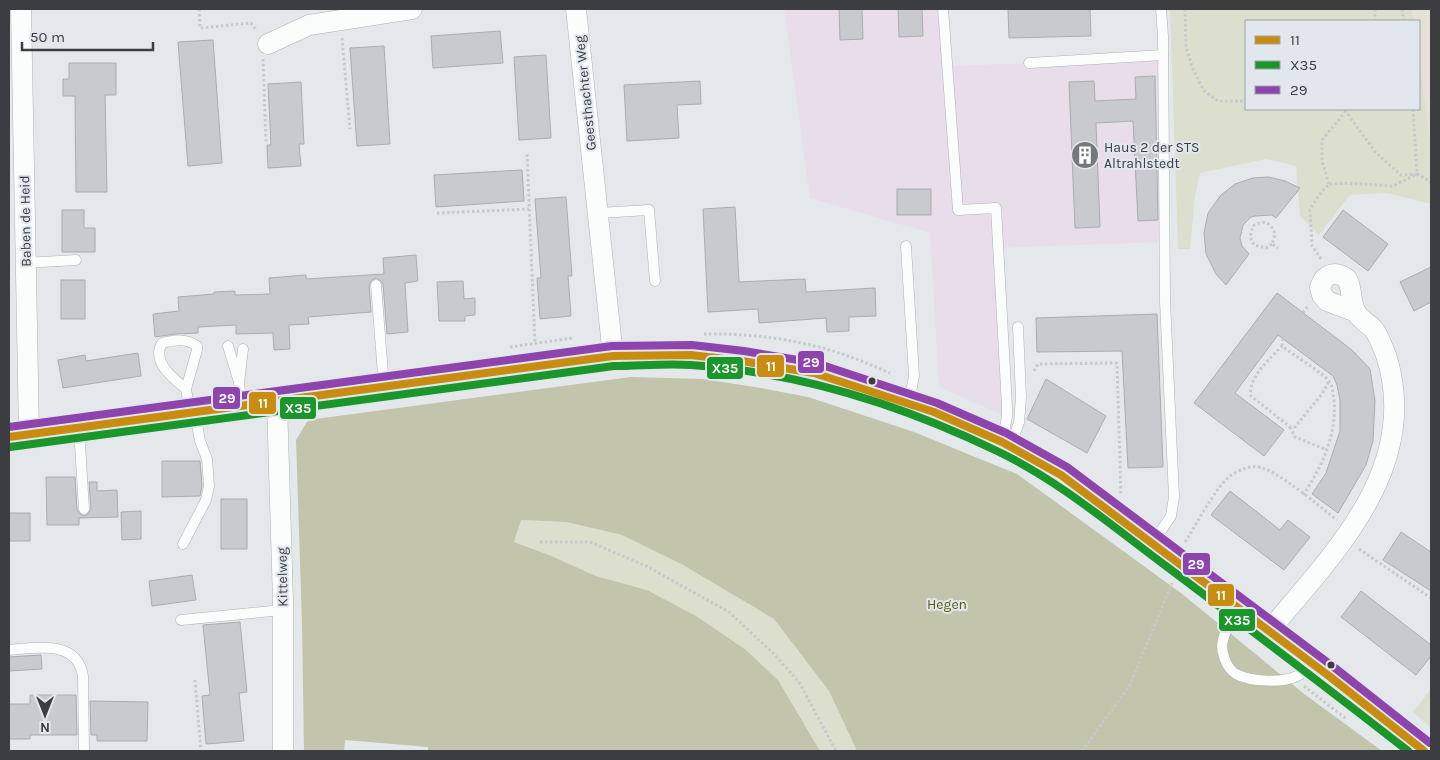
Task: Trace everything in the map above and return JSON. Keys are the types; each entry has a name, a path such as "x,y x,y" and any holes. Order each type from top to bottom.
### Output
{"street":[{"name":"Baben de Heid","path":"19,435 25,262 16,113 21,9"},
{"path":"268,44 309,25 412,9"},
{"name":"Geesthachter Weg","path":"576,9 613,356"},
{"path":"1270,631 1348,535 1366,508 1381,475 1394,418 1393,385 1386,355 1375,331 1356,312 1347,279 1340,274 1331,274"},
{"path":"19,435 193,413 240,395 277,402 384,388 536,355 690,356 787,368 814,373 870,390 911,393 934,412 1006,444 1061,475 1157,536 1241,610 1270,631 1303,671 1424,751"},
{"name":"Kittelweg","path":"277,402 283,610 283,751"}],"lane":[{"path":"943,9 958,210 996,208 1007,417 1006,444"},
{"path":"1157,536 1171,516 1174,497 1165,301 1161,9"},
{"path":"1029,63 1163,55"},
{"path":"598,213 649,210 655,281"},
{"path":"906,246 914,376 911,393"},
{"path":"25,262 76,260"},
{"path":"376,285 384,388"},
{"path":"1006,444 1019,423 1021,397 1018,327"},
{"path":"182,544 206,500 209,486 207,459 200,441 186,389 198,350 197,346 191,342 176,340 162,343 160,354 166,372 186,389"},
{"path":"228,346 240,395"},
{"path":"240,395 243,349"},
{"path":"79,427 84,509"},
{"path":"181,620 283,610"},
{"path":"1241,610 1225,633 1222,641 1222,650 1229,667 1235,674 1256,680 1272,680 1303,671"},
{"path":"9,650 63,649 76,659 82,667 84,751"}],"path":[{"path":"199,9 200,28 251,24 268,44 262,62 266,142"},
{"path":"1185,9 1186,47 1193,69 1204,90 1218,101 1245,101"},
{"path":"340,20 350,129"},
{"path":"1329,184 1322,161 1322,140 1345,110 1376,153 1401,175 1417,174 1431,182"},
{"path":"1413,110 1417,174"},
{"path":"527,154 536,355"},
{"path":"1331,274 1312,246 1310,210 1329,184 1393,186 1417,174"},
{"path":"437,213 529,209"},
{"path":"1260,222 1268,224 1275,232 1272,244 1266,248 1254,245 1250,237 1251,228 1260,222"},
{"path":"1272,244 1278,248"},
{"path":"1309,304 1283,339 1282,346 1257,375 1250,390 1251,396 1290,427 1295,436 1327,450"},
{"path":"698,334 748,335 798,343 846,355 911,393"},
{"path":"507,347 536,355 575,338"},
{"path":"1282,346 1329,382 1333,391 1334,418 1327,450 1315,476 1303,494"},
{"path":"1021,397 1038,364 1117,363 1121,495"},
{"path":"1290,427 1295,427 1322,394 1329,382"},
{"path":"1184,544 1223,483 1233,474 1246,468 1260,467 1274,474 1303,494 1348,535 1431,598"},
{"path":"1113,490 1128,501"},
{"path":"1157,536 1184,544 1191,549"},
{"path":"540,542 590,542 646,566 729,612 774,654 799,682 836,751"},
{"path":"1166,576 1180,588"},
{"path":"1082,751 1130,685 1173,582"},
{"path":"1303,671 1347,719"},
{"path":"194,680 201,751"}],"shaded area":[{"path":"784,9 943,9 947,66 1163,55 1165,242 998,248 1007,417 939,387 930,233 810,198"},
{"path":"1412,9 1431,9 1431,146 1420,66 1420,20 1414,20"}],"green space":[{"path":"1170,9 1412,9 1414,20 1245,20 1245,110 1420,110 1420,66 1431,146 1431,204 1386,193 1350,195 1319,235 1300,216 1296,166 1266,159 1200,173 1195,196 1190,249 1178,249"},
{"name":"Hegen","path":"631,377 703,379 808,397 914,432 1017,474 1181,593 1303,693 1382,751 857,751 829,691 774,619 683,565 622,535 566,522 521,520 514,542 596,576 647,590 696,616 746,650 778,680 820,751 428,751 428,747 345,740 344,751 304,751 296,440 308,420"},
{"path":"520,520 566,522 622,535 683,565 774,619 829,691 857,751 820,751 778,680 746,650 696,616 647,590 596,576 514,542"},
{"path":"1431,689 1431,728 1413,712"}],"building":[{"path":"839,9 862,9 863,39 840,40"},
{"path":"898,9 922,9 923,36 899,37"},
{"path":"1008,9 1090,9 1091,36 1009,38"},
{"path":"500,31 503,63 433,68 431,36"},
{"path":"213,40 222,163 188,166 178,42"},
{"path":"384,46 390,144 357,146 350,48"},
{"path":"546,55 551,138 519,140 514,57"},
{"path":"69,63 116,63 116,95 105,95 107,192 76,192 75,96 63,96 63,79 69,79"},
{"name":"Haus 2 der STS Altrahlstedt","path":"1155,76 1158,220 1138,221 1133,121 1096,123 1100,227 1075,228 1069,82 1094,81 1095,101 1136,99 1135,77"},
{"path":"700,81 701,104 677,105 679,138 627,141 624,85"},
{"path":"301,82 304,144 299,144 301,166 268,168 267,145 271,145 268,84"},
{"path":"522,170 524,201 436,207 434,175"},
{"path":"1269,177 1285,181 1300,188 1276,218 1272,215 1255,216 1251,217 1243,225 1240,238 1242,246 1249,254 1226,285 1216,274 1206,254 1204,233 1208,213 1221,195 1235,184 1253,178"},
{"path":"897,189 931,189 931,215 897,215"},
{"path":"566,197 572,276 568,276 571,316 540,319 537,278 541,278 535,199"},
{"path":"735,207 739,282 805,279 806,292 875,288 876,316 849,317 849,331 827,332 826,318 759,323 758,309 708,312 703,209"},
{"path":"62,210 84,210 84,228 95,228 95,252 62,252"},
{"path":"1343,210 1388,244 1368,271 1323,237"},
{"path":"416,255 418,281 405,283 408,332 387,334 383,284 376,278 369,285 371,312 308,317 309,324 289,325 290,349 274,350 273,333 236,334 236,325 198,327 198,333 155,337 153,314 179,311 178,297 235,291 235,295 270,294 269,278 306,275 306,279 384,274 383,258"},
{"path":"1431,267 1431,302 1414,311 1400,282"},
{"path":"61,280 85,280 85,319 61,319"},
{"path":"463,281 464,299 475,298 475,315 465,316 465,321 439,321 437,282"},
{"path":"1277,293 1352,350 1370,369 1375,401 1373,441 1366,465 1338,513 1312,494 1326,473 1340,431 1340,400 1333,376 1278,335 1235,393 1284,430 1264,456 1194,403"},
{"path":"1157,314 1163,467 1128,468 1122,351 1037,352 1036,318"},
{"path":"138,353 141,376 63,388 58,360 85,355 86,361"},
{"path":"1046,379 1106,416 1087,453 1027,419"},
{"path":"162,461 200,461 202,486 200,496 162,497"},
{"path":"46,477 75,477 77,510 84,516 91,509 89,482 97,482 97,491 117,490 118,517 79,518 79,525 47,525"},
{"path":"1230,491 1280,530 1288,520 1310,537 1284,570 1211,515"},
{"path":"221,499 247,499 247,549 221,549"},
{"path":"141,511 141,539 122,540 121,512"},
{"path":"9,513 30,513 30,541 9,541"},
{"path":"1401,532 1431,552 1431,591 1383,560"},
{"path":"192,575 196,600 152,606 149,581"},
{"path":"1361,591 1431,645 1431,656 1416,675 1341,617"},
{"path":"240,622 247,692 239,693 244,741 206,744 202,696 210,695 203,625"},
{"path":"41,655 42,669 9,671 9,657"},
{"path":"30,695 76,695 77,735 30,735 30,739 9,739 9,704 30,704"},
{"path":"90,701 148,702 147,741 97,741 97,735 91,735"}],"transit line":[{"name":"29","path":"9,427 612,346 692,345 744,351 816,363 937,403 1006,433 1067,467 1335,668 1430,743"},
{"name":"11","path":"9,437 613,356 691,355 814,373 934,412 1002,442 1061,475 1329,676 1424,751"},
{"name":"X35","path":"10,447 614,366 691,365 731,369 809,383 848,393 924,419 997,451 1041,475 1104,519 1408,751"}],"place":[{"name":"Haus 2 der STS Altrahlstedt","path":"1085,155"}]}
